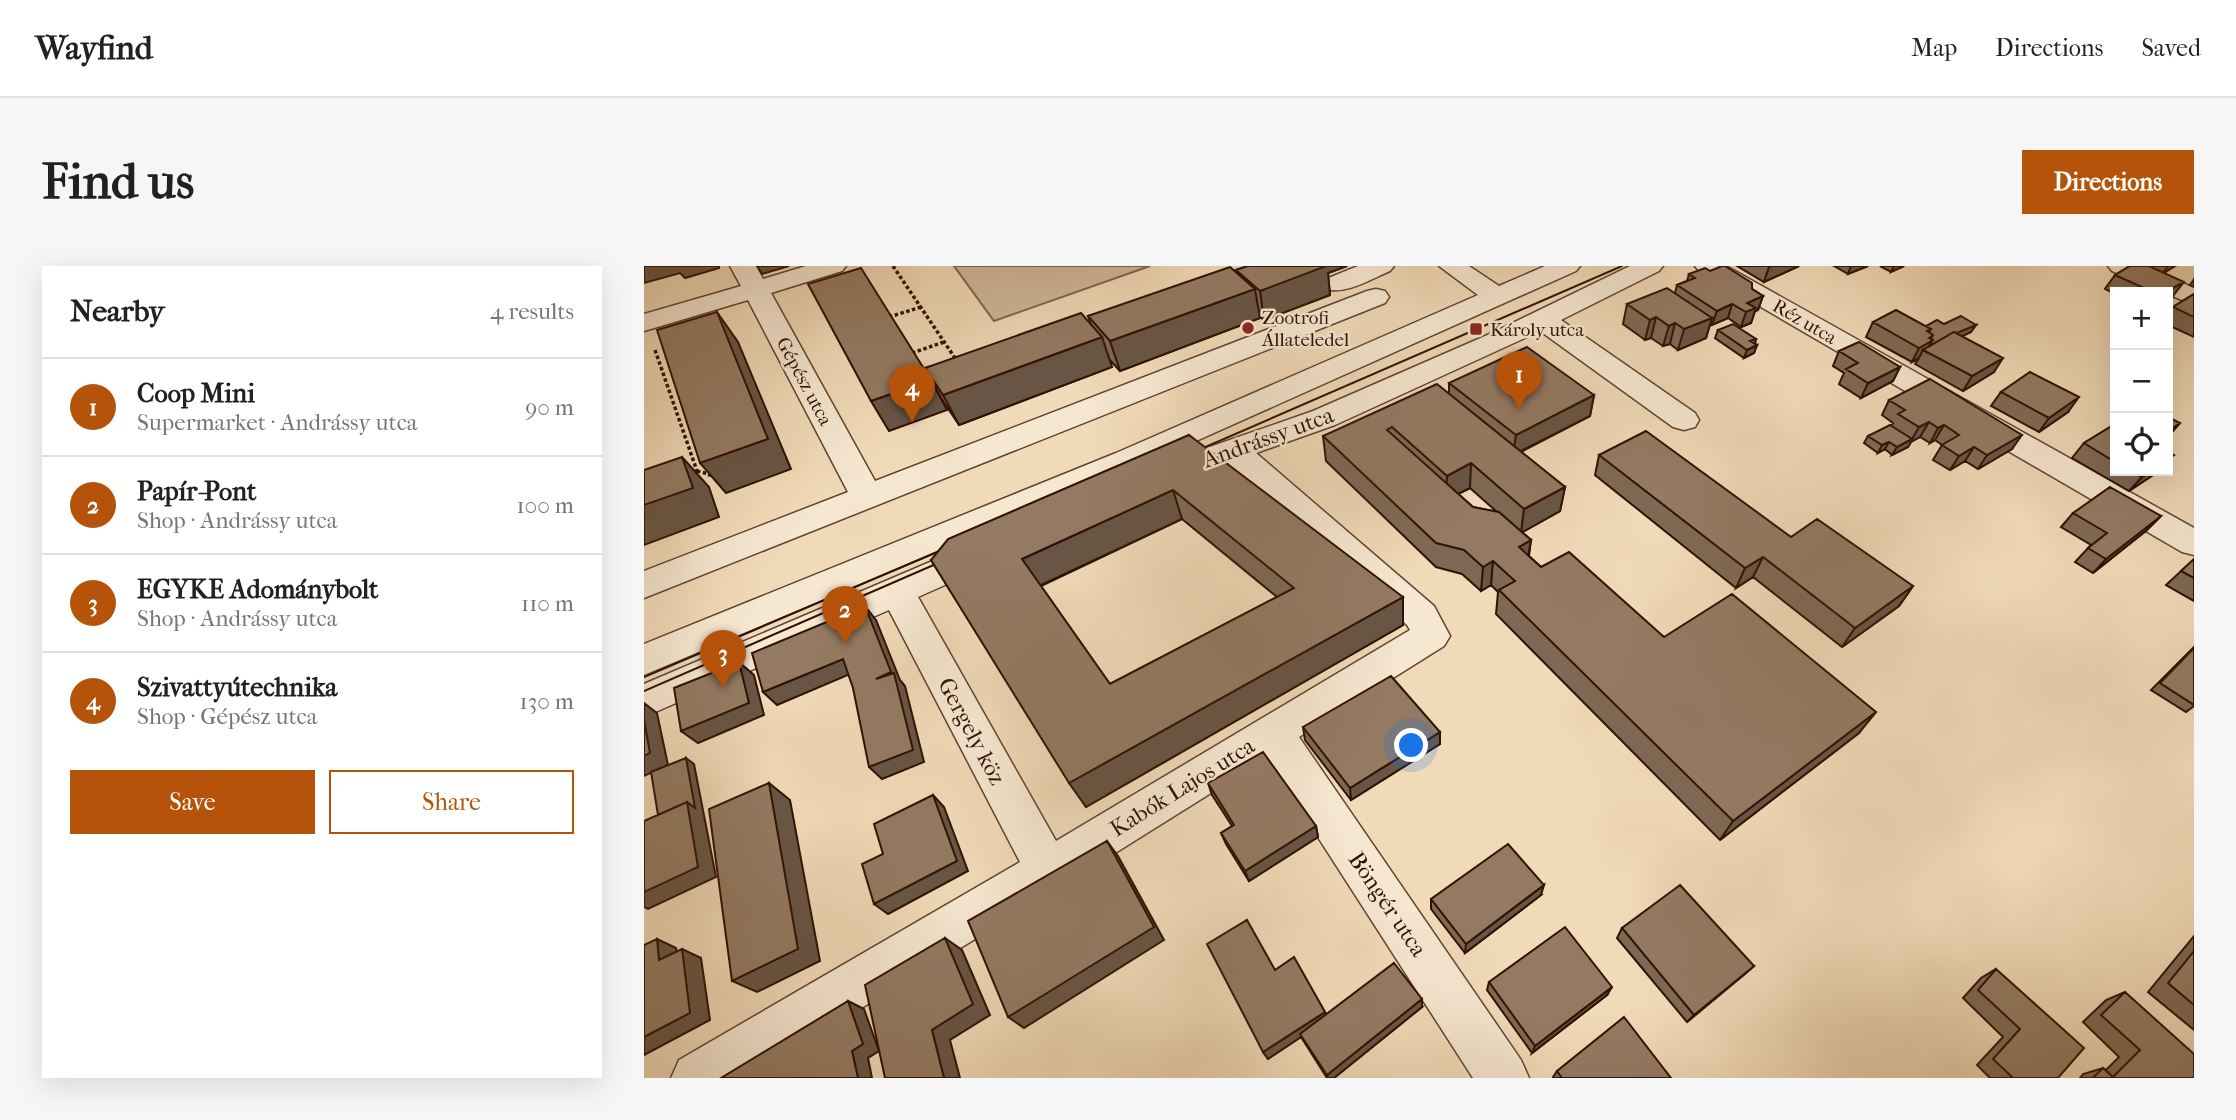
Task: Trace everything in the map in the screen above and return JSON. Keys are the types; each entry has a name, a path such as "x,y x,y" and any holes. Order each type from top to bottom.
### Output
{"street":[{"path":"644,323 749,278 833,266"},
{"path":"1335,284 1381,266"},
{"path":"1452,266 1496,295"},
{"name":"Andrássy utca","path":"644,660 1128,460 1496,295 1567,266"},
{"name":"Andrássy utca","path":"644,701 1142,484 1232,449 1324,418 1543,320 1650,266"},
{"name":"Réz utca","path":"1707,266 2194,543"},
{"path":"2122,266 2194,297"},
{"name":"Gépész utca","path":"749,278 867,496"},
{"path":"644,585 1376,297"},
{"path":"1543,320 1684,420"},
{"name":"Kabók Lajos utca","path":"697,1078 1048,870 1431,636 1421,616 1232,449"},
{"name":"Gergely köz","path":"897,591 1048,870"},
{"name":"Böngér utca","path":"1272,731 1503,1078"}],"path":[{"path":"892,266 959,363"},
{"path":"889,317 920,307"},
{"path":"912,353 945,342"},
{"path":"655,348 697,471"},
{"path":"670,392 680,389"},
{"path":"685,435 694,432"},
{"path":"686,475 697,471 720,477"}],"shaded area":[{"path":"954,266 1150,266 994,321"}],"building":[{"path":"1248,266 1326,266 1260,291 1236,270"},
{"path":"1722,266 1752,283 1752,289 1763,296 1747,303 1756,308 1746,312 1732,304 1717,311 1677,285 1695,278 1689,274"},
{"path":"2130,266 2149,266 2184,282 2173,288 2142,287 2115,275"},
{"path":"1230,267 1255,289 1110,341 1088,316"},
{"path":"861,268 931,380 871,401 808,284"},
{"path":"1667,288 1712,318 1684,329 1675,323 1669,326 1656,317 1650,320 1627,304"},
{"path":"2194,294 2194,317 2173,307"},
{"path":"1896,310 1931,329 1927,331 1933,335 1929,338 1933,340 1919,348 1873,322"},
{"path":"717,312 768,439 700,463 657,330"},
{"path":"1081,313 1102,337 943,395 925,368"},
{"path":"1961,316 1976,325 1954,332 1929,346 1933,335 1929,332 1931,329 1926,326 1937,320 1944,324"},
{"path":"1733,324 1756,339 1750,341 1757,345 1747,350 1718,330"},
{"path":"1954,332 2003,358 1972,376 1923,350"},
{"path":"1859,342 1900,367 1868,383 1846,369 1858,363 1839,351"},
{"path":"1527,347 1594,395 1516,435 1449,383"},
{"path":"2030,372 2079,397 2049,418 2001,392"},
{"path":"1930,379 2022,435 1987,455 1974,447 1959,456 1942,445 1959,435 1944,425 1938,428 1929,422 1919,427 1898,414 1905,410 1889,400"},
{"path":"1437,384 1565,487 1524,509 1471,463 1447,476 1392,427 1387,430 1473,507 1499,512 1531,540 1519,547 1541,567 1569,552 1664,637 1732,594 1876,712 1733,821 1499,590 1515,581 1493,561 1483,567 1464,550 1436,543 1323,436"},
{"path":"1890,425 1912,439 1897,447 1889,442 1882,445 1868,436"},
{"path":"2110,427 2110,459 2084,443"},
{"path":"1646,431 1791,537 1817,519 1913,586 1855,628 1763,557 1745,568 1599,455"},
{"path":"1189,435 1403,597 1069,783 931,560 948,539","holes":["1173,490 1294,588 1110,684 1022,559"]},
{"path":"682,457 693,488 644,505 644,470"},
{"path":"2110,487 2161,516 2106,559 2088,548 2107,533 2073,513"},
{"path":"2194,559 2194,578 2181,571"},
{"path":"865,606 891,672 876,679 894,673 913,750 869,767 853,688 843,659 763,692 752,653"},
{"path":"2194,648 2194,705 2160,683"},
{"path":"739,662 749,703 681,731 674,688"},
{"path":"1391,676 1440,732 1350,788 1303,727"},
{"path":"644,720 650,753 644,756"},
{"path":"1263,752 1316,826 1245,871 1221,833 1234,825 1208,783"},
{"path":"686,758 695,808 687,802 658,815 651,772"},
{"path":"769,783 798,949 732,981 709,809"},
{"path":"933,795 957,861 874,904 862,864 883,854 874,824"},
{"path":"687,802 698,867 644,892 644,821"},
{"path":"1107,841 1154,927 1008,1017 968,921"},
{"path":"1508,844 1544,885 1466,944 1431,899"},
{"path":"1680,885 1754,966 1694,1015 1622,928"},
{"path":"1247,920 1275,970 1294,957 1325,1012 1263,1052 1207,944"},
{"path":"1565,927 1612,987 1535,1046 1489,982"},
{"path":"945,938 973,1004 932,1030 944,1078 885,1078 865,985"},
{"path":"657,939 659,960 682,949 690,1013 644,1037 644,945"},
{"path":"2194,951 2194,1005 2168,983"},
{"path":"1394,963 1422,999 1327,1075 1300,1034"},
{"path":"1996,969 2084,1048 2058,1078 2013,1078 1993,1059 2020,1029 1978,990"},
{"path":"2125,992 2194,1054 2194,1078 2093,1078 2103,1068 2113,1077 2140,1050 2101,1015"},
{"path":"848,1001 863,1044 852,1051 858,1078 721,1078"},
{"path":"1624,1017 1671,1078 1562,1078 1557,1071"}],"tram line":[{"path":"1187,455 1622,266"},
{"path":"644,677 958,543"},
{"path":"644,691 952,557"}],"place":[{"name":"Zootrofi Állateledel","path":"1248,328"},
{"name":"Károly utca","path":"1476,329"},
{"name":"Coop Mini","path":"1519,409"},
{"name":"Szivattyútechnika","path":"912,422"},
{"name":"Papír-Pont","path":"845,644"},
{"name":"EGYKE Adománybolt","path":"723,688"}]}
